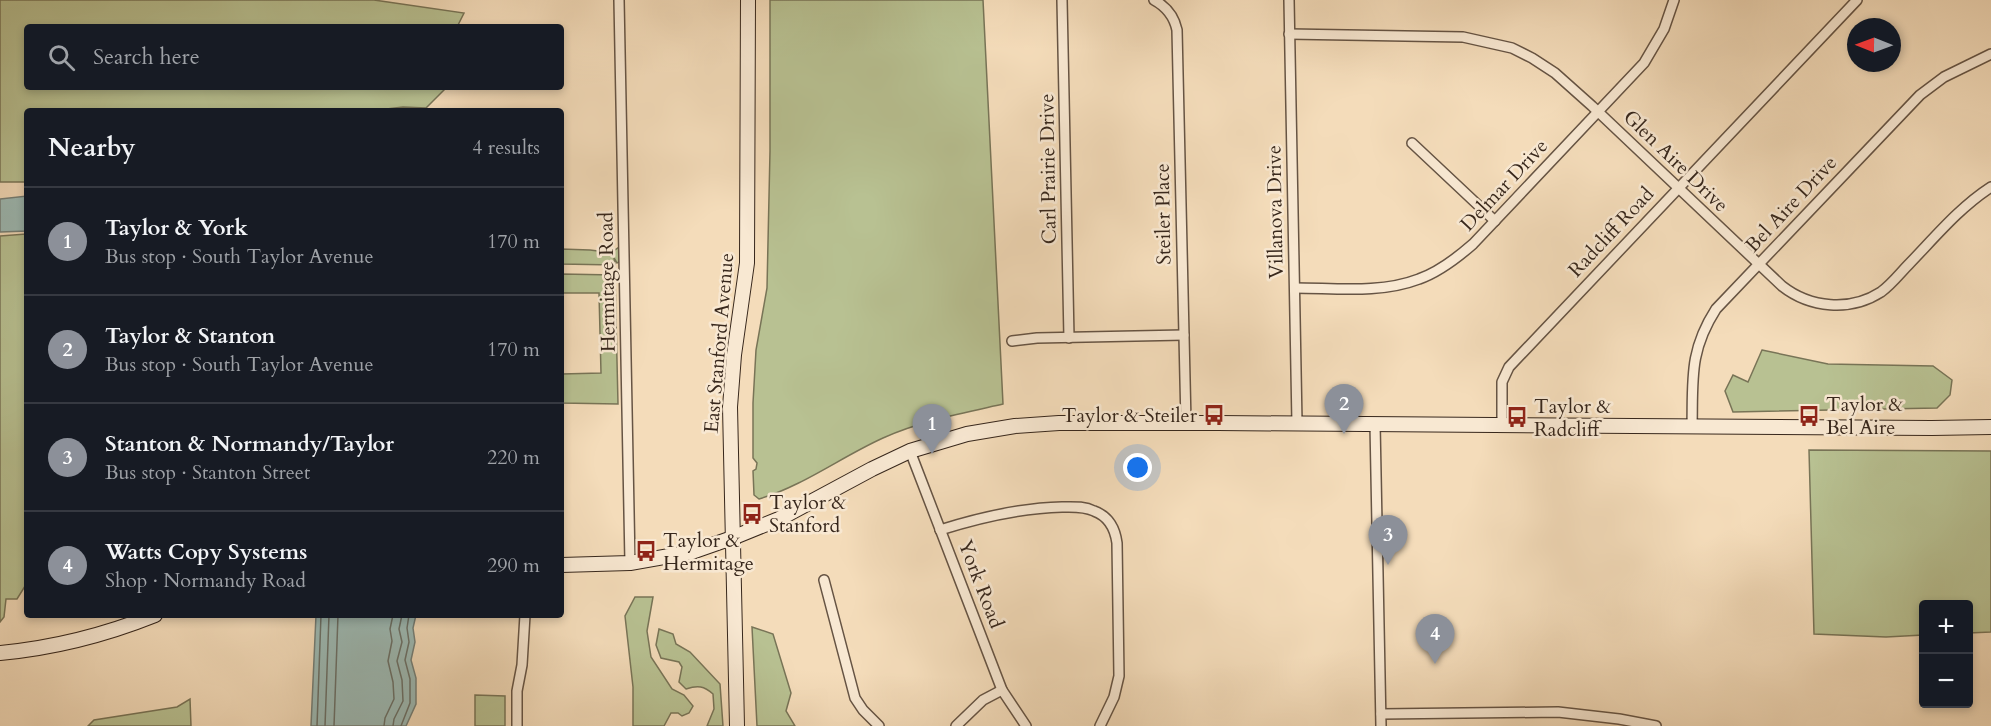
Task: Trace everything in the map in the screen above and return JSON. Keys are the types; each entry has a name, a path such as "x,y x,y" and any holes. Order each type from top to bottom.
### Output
{"street":[{"name":"Hermitage Road","path":"619,0 630,563"},
{"name":"East Stanford Avenue","path":"737,726 730,407 734,355 747,263 748,0"},
{"name":"Carl Prairie Drive","path":"1062,0 1069,338"},
{"path":"1154,0 1166,8 1173,0"},
{"name":"Villanova Drive","path":"1289,0 1297,423"},
{"name":"Delmar Drive","path":"1295,288 1385,288 1420,279 1457,257 1473,244 1644,63 1664,29 1674,0"},
{"name":"Radcliff Road","path":"1502,425 1502,382 1509,367 1857,0"},
{"name":"Steiler Place","path":"1166,8 1173,17 1177,30 1186,423"},
{"name":"Glen Aire Drive","path":"1289,34 1463,37 1512,48 1532,58 1555,73 1598,112 1759,265 1790,292 1807,301 1835,305 1862,301 1882,291 1960,210 1991,187"},
{"name":"Bel Aire Drive","path":"1692,427 1692,378 1697,346 1716,309 1920,95 1944,76 1991,54"},
{"path":"1412,143 1495,221"},
{"path":"1011,341 1184,335"},
{"path":"564,565 630,563 693,552 779,519 872,469 910,452 961,436 1015,426 1059,423 1297,423 1991,429"},
{"path":"1375,424 1381,726"},
{"name":"York Road","path":"910,452 1002,690 1026,726"},
{"path":"940,530 988,516 1042,508 1076,507 1093,510 1107,519 1114,530 1117,543 1119,676 1114,697 1100,726"},
{"path":"824,580 855,698 879,726"},
{"path":"0,653 73,642 113,631 147,618"},
{"path":"517,726 517,691 522,665 525,618"},
{"path":"956,726 983,700 1002,690"},
{"path":"1381,714 1558,712 1656,726"}],"green space":[{"path":"0,0 374,0 464,13 458,24 24,24 24,90 444,90 426,108 24,108 24,182 0,182"},
{"path":"770,0 983,0 1003,404 942,418 897,432 791,487 759,499 754,495 753,471 757,463 753,458 753,403 756,350 767,288"},
{"path":"24,234 24,588 17,599 6,599 4,617 0,622 0,236"},
{"path":"621,237 620,261 617,263 614,258 615,265 564,264 564,249 612,252 619,247"},
{"path":"564,274 615,275 618,404 564,403 564,374 601,373 599,293 564,293"},
{"path":"1762,350 1828,364 1933,366 1952,380 1950,395 1937,408 1733,412 1725,391 1733,375 1748,382"},
{"path":"1809,450 1991,451 1991,632 1973,633 1973,600 1919,600 1919,635 1886,637 1814,634"},
{"path":"635,597 653,597 647,631 651,657 672,689 684,695 693,706 689,713 682,716 678,713 671,713 664,726 633,726 633,687 625,616"},
{"path":"752,627 773,634 791,693 786,711 795,726 757,726"},
{"path":"659,629 673,634 676,644 690,652 720,684 723,726 707,726 714,709 713,694 701,687 686,689 679,682 682,667 679,662 661,658 656,645"},
{"path":"475,695 505,696 505,726 475,726"},
{"path":"190,699 191,726 88,726 94,720 177,707"}],"water":[{"path":"24,196 24,231 0,232 0,199"},
{"path":"316,618 415,618 413,628 415,642 411,660 416,678 416,704 406,726 311,726"}],"place":[{"name":"Taylor & Steiler","path":"1214,415"},
{"name":"Taylor & Bel Aire","path":"1809,416"},
{"name":"Taylor & Radcliff","path":"1517,417"},
{"name":"Taylor & Stanton","path":"1344,434"},
{"name":"Taylor & York","path":"932,454"},
{"name":"Taylor & Stanford","path":"752,514"},
{"name":"Taylor & Hermitage","path":"646,551"},
{"name":"Stanton & Normandy/Taylor","path":"1388,565"},
{"name":"Watts Copy Systems","path":"1435,664"}]}
